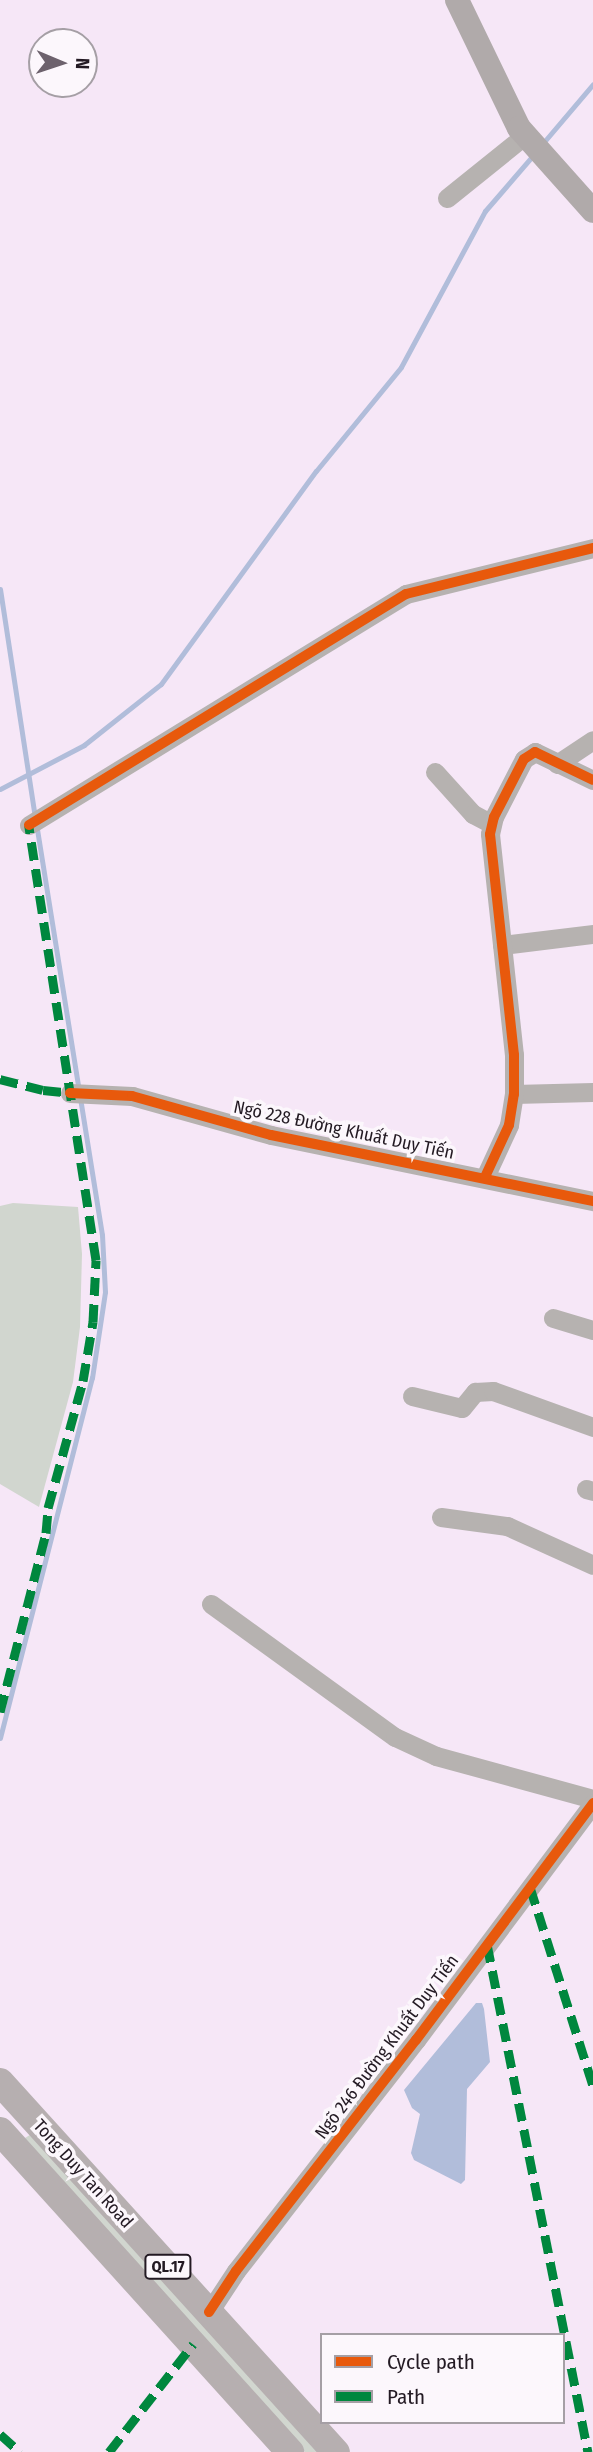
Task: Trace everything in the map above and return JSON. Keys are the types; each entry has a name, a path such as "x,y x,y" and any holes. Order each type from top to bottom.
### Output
{"highway":[{"name":"Tong Duy Tan Road","path":"0,2082 336,2452"},
{"path":"0,2130 23,2108"},
{"name":"Tong Duy Tan Road","path":"0,2130 290,2452"}],"main road":[{"path":"457,0 524,136 593,211"}],"street":[{"path":"447,198 524,136"},
{"path":"36,821 416,590 593,548"},
{"path":"557,764 593,740"},
{"path":"485,1177 509,1125 514,1094 514,1055 490,834 492,824 524,759 535,752 593,780"},
{"path":"435,772 453,796 473,814 492,824"},
{"path":"502,945 593,934"},
{"name":"Ngõ 228 Đường Khuất Duy Tiến","path":"78,1092 132,1096 261,1133 593,1201"},
{"path":"514,1094 593,1092"},
{"path":"553,1318 593,1330"},
{"path":"412,1396 462,1408 475,1392 493,1391 593,1427"},
{"path":"441,1517 507,1526 593,1564"},
{"path":"211,1604 395,1737 436,1756 593,1801"},
{"name":"Ngõ 246 Đường Khuất Duy Tiến","path":"209,2312 236,2271 416,2040 593,1801"}],"shaded area":[{"path":"13,1203 78,1207 82,1254 80,1327 73,1382 39,1507 0,1484 0,1206"},
{"path":"33,2133 324,2452 305,2452 35,2156 25,2138"}],"water":[{"path":"476,2003 482,2003 484,2009 490,2062 467,2089 465,2180 461,2184 414,2160 411,2153 420,2114 412,2108 404,2090"}],"waterway":[{"path":"543,143 593,84"},
{"path":"0,789 84,745 161,684 316,471 401,367 485,211 535,153"},
{"path":"0,589 35,818"},
{"path":"0,1738 92,1378 105,1292 102,1235 37,827"}],"marked path":[{"path":"0,1712 46,1533 48,1508 83,1381 93,1322 96,1260 29,825"},
{"path":"0,1079 43,1090 70,1093"},
{"path":"530,1887 593,2086"},
{"path":"487,1944 564,2333"},
{"path":"565,2336 588,2452"},
{"path":"109,2452 193,2344"},
{"path":"0,2434 20,2452"}],"cycle path":[{"path":"29,825 406,594 593,548"},
{"path":"485,1177 509,1125 514,1094 514,1055 490,834 494,817 524,759 535,752 593,780"},
{"path":"70,1093 132,1096 271,1135 593,1201"},
{"path":"209,2312 236,2271 416,2040 593,1803"}]}
